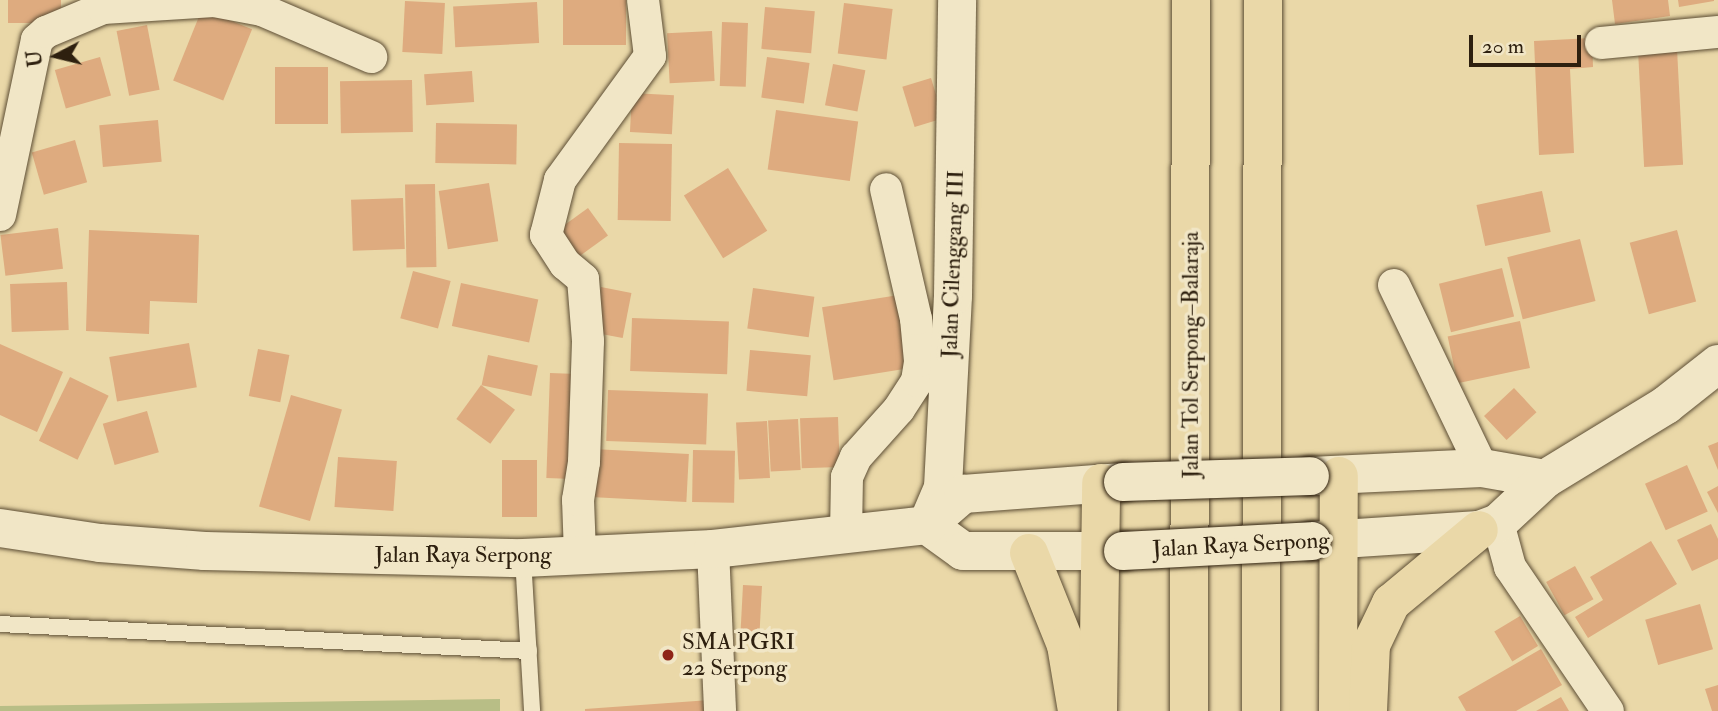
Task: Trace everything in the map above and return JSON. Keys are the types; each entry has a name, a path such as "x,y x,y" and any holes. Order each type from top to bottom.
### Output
{"highway":[{"name":"Jalan Tol Serpong–Balaraja","path":"1189,711 1191,0"},
{"path":"1261,711 1263,0"},
{"path":"1324,476 1325,541 1338,711"},
{"path":"1098,711 1112,551 1112,483"},
{"path":"1368,711 1371,645 1391,603 1489,526"},
{"path":"1029,553 1066,645 1077,711"}],"main road":[{"name":"Jalan Cilenggang III","path":"927,524 943,487 953,296 957,0"},
{"path":"1489,526 1545,479 1666,405 1718,364"},
{"path":"927,524 963,494 1112,483 1482,468 1545,479"},
{"name":"Jalan Raya Serpong","path":"0,528 100,543 205,551 523,558 713,549 927,524 963,551 1029,553 1325,541 1489,526"}],"street":[{"path":"580,554 578,500 584,462 588,341 583,279 565,264 547,234 560,180 650,56 643,0"},
{"path":"0,215 37,40 46,32 103,8 214,1 262,10 372,57"},
{"path":"1601,43 1718,32"},
{"path":"846,534 847,477 856,457 899,409 917,381 920,361 916,319 886,189"},
{"path":"1394,285 1482,468"},
{"path":"1489,526 1510,567 1608,711"},
{"path":"713,549 720,711"}],"lane":[{"path":"523,558 532,711"},
{"path":"0,624 529,651"}],"green space":[{"path":"500,699 500,711 0,711 0,706"}],"building":[{"path":"8,0 61,0 61,23 8,23"},
{"path":"563,0 626,0 626,45 563,45"},
{"path":"1612,0 1668,0 1670,16 1615,24"},
{"path":"1678,0 1714,0 1714,1 1679,7"},
{"path":"405,1 445,3 442,54 402,52"},
{"path":"537,2 539,43 455,47 453,6"},
{"path":"844,3 893,9 886,60 838,54"},
{"path":"765,7 815,11 811,53 761,49"},
{"path":"202,9 252,29 223,101 173,80"},
{"path":"722,22 748,23 746,87 720,86"},
{"path":"147,25 160,90 129,96 117,31"},
{"path":"712,31 715,81 670,83 667,33"},
{"path":"1592,38 1593,67 1570,69 1574,153 1539,155 1534,41"},
{"path":"1677,49 1683,165 1644,167 1638,51"},
{"path":"100,57 111,95 66,108 55,70"},
{"path":"767,57 810,63 804,104 761,98"},
{"path":"833,64 865,70 857,112 825,105"},
{"path":"275,67 328,67 328,124 275,124"},
{"path":"472,71 474,102 426,105 424,74"},
{"path":"931,78 943,118 915,127 902,87"},
{"path":"412,80 413,132 341,133 340,81"},
{"path":"632,93 674,95 672,134 630,132"},
{"path":"776,110 858,122 850,181 768,169"},
{"path":"158,120 162,162 103,167 99,125"},
{"path":"436,123 517,124 516,164 435,163"},
{"path":"75,140 87,182 44,195 32,152"},
{"path":"619,143 672,144 671,221 618,220"},
{"path":"728,168 767,231 723,258 684,196"},
{"path":"489,183 498,241 448,249 439,191"},
{"path":"435,184 436,267 406,268 405,185"},
{"path":"1542,191 1551,232 1485,246 1476,205"},
{"path":"403,198 405,249 353,251 351,200"},
{"path":"588,208 608,236 572,261 552,234"},
{"path":"58,228 63,269 5,276 0,235"},
{"path":"89,230 199,235 197,303 150,301 149,334 86,331"},
{"path":"1677,230 1696,301 1649,314 1630,243"},
{"path":"1580,239 1595,301 1523,319 1507,257"},
{"path":"1502,268 1514,317 1451,332 1439,284"},
{"path":"413,271 451,281 438,328 400,318"},
{"path":"67,282 69,330 12,332 10,284"},
{"path":"461,283 538,299 529,342 452,326"},
{"path":"601,287 631,293 623,338 592,332"},
{"path":"753,288 814,297 809,337 747,329"},
{"path":"905,294 917,367 834,380 822,307"},
{"path":"632,318 729,321 727,374 630,371"},
{"path":"1520,321 1530,368 1458,383 1448,336"},
{"path":"189,343 197,387 117,401 109,357"},
{"path":"0,344 63,372 37,432 0,415"},
{"path":"258,349 289,355 280,402 249,396"},
{"path":"750,350 811,355 807,396 746,391"},
{"path":"488,355 538,366 531,396 482,385"},
{"path":"550,373 577,374 573,479 546,478"},
{"path":"70,377 109,396 78,460 39,441"},
{"path":"481,385 515,410 490,444 456,419"},
{"path":"1514,388 1537,412 1507,440 1484,416"},
{"path":"608,390 708,393 706,444 606,441"},
{"path":"291,395 342,410 310,521 259,507"},
{"path":"147,411 159,452 115,465 103,424"},
{"path":"838,417 840,467 802,468 800,418"},
{"path":"798,419 801,470 771,472 768,421"},
{"path":"767,421 770,478 739,480 736,423"},
{"path":"1718,442 1718,470 1708,446"},
{"path":"593,449 689,454 686,502 590,497"},
{"path":"693,450 735,451 734,503 692,502"},
{"path":"338,457 397,461 393,511 335,507"},
{"path":"502,460 537,460 537,517 502,517"},
{"path":"1687,465 1708,512 1666,530 1645,484"},
{"path":"1718,486 1718,513 1707,492"},
{"path":"1711,524 1718,539 1718,559 1692,571 1677,540"},
{"path":"1651,541 1677,584 1588,638 1575,617 1603,600 1590,577"},
{"path":"1575,566 1593,599 1565,615 1546,582"},
{"path":"743,585 762,586 760,632 741,631"},
{"path":"1700,604 1713,649 1658,665 1645,620"},
{"path":"1520,616 1538,646 1512,661 1494,631"},
{"path":"1541,649 1562,685 1516,711 1466,711 1458,697"},
{"path":"1718,685 1718,711 1712,711 1705,689"},
{"path":"1561,697 1569,711 1536,711"},
{"path":"710,700 711,711 585,711 585,709"}],"place":[{"name":"SMA PGRI 22 Serpong","path":"668,655"}]}
